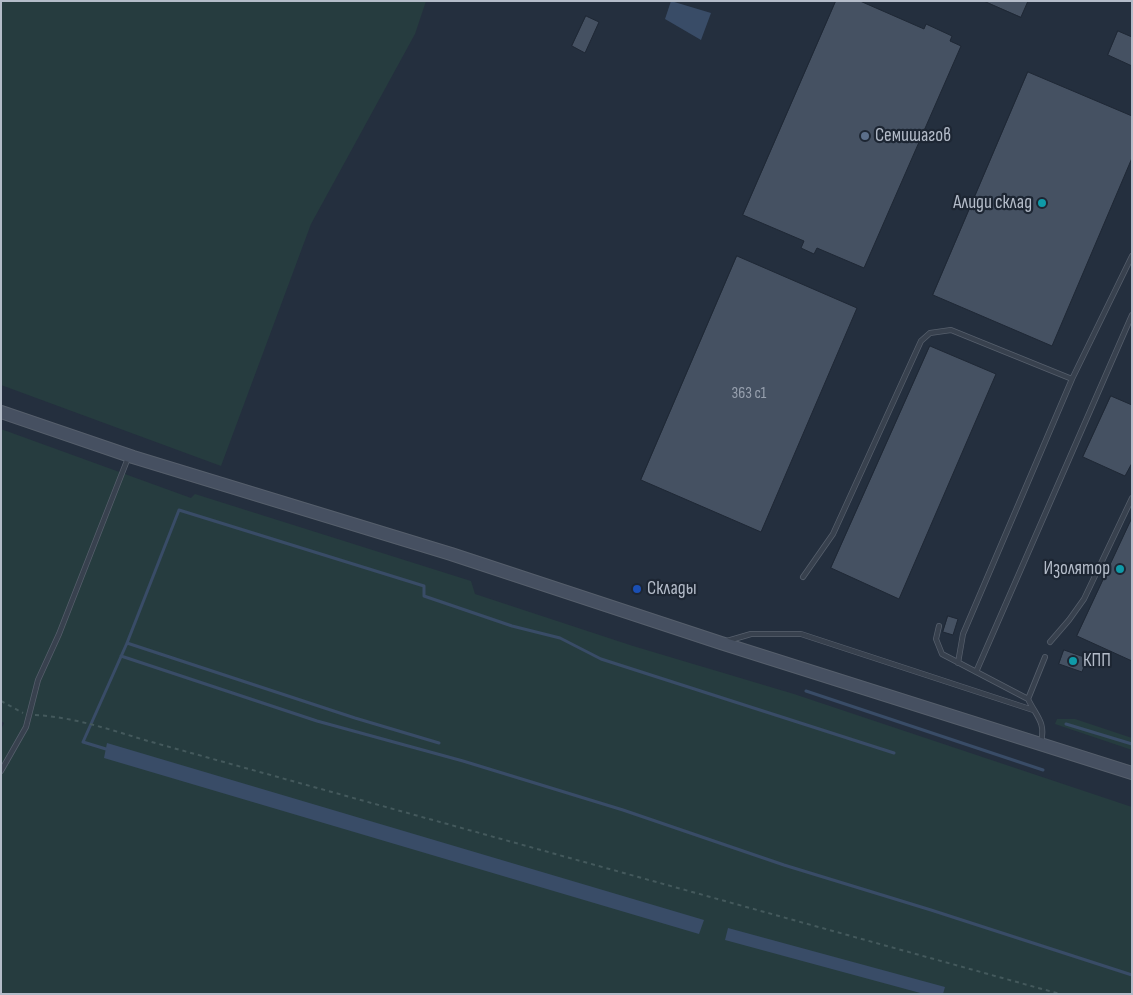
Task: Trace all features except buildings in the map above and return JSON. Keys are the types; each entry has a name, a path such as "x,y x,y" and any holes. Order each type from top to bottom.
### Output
{"main road":[{"path":"1,412 129,456 450,554 721,643 1132,772"}],"lane":[{"path":"958,663 963,634 1072,379 1132,256"},
{"path":"976,672 1132,314"},
{"path":"803,577 833,534 921,341 930,333 951,330 1072,379"},
{"path":"1,771 26,727 38,680 59,634 129,456"},
{"path":"1050,642 1069,620 1084,598 1132,498"},
{"path":"939,626 936,639 942,654 1028,699 1033,710 1041,720 1044,732 1041,744"},
{"path":"721,643 751,634 800,634 1033,710"},
{"path":"1028,699 1045,657"}],"path":[{"path":"1,701 24,714 60,717 84,722 1060,994"}],"green space":[{"path":"1,1 426,1 415,34 311,224 221,466 1,385"},
{"path":"1,429 191,498 195,494 471,581 475,594 633,646 794,694 1132,807 1132,994 1,994 1,730 4,723 1,721"},
{"path":"1057,719 1075,719 1132,738 1132,750 1055,724"}],"water":[{"path":"671,1 711,13 701,40 665,19"},
{"path":"107,743 704,920 699,934 104,758"},
{"path":"728,928 945,987 943,994 924,994 725,940"}],"waterway":[{"path":"106,749 83,742 127,643 179,510 424,586 424,596 512,626 560,638 601,659 894,753"},
{"path":"127,643 355,718 439,743"},
{"path":"121,656 317,721 463,761 623,810 784,865 1132,975"},
{"path":"806,691 1043,770"},
{"path":"1066,724 1132,744"}],"place":[{"name":"Семишагов","path":"865,136"},
{"name":"Алиди склад","path":"1042,203"},
{"name":"Изолятор","path":"1120,569"},
{"name":"Склады","path":"637,589"},
{"name":"КПП","path":"1073,661"}]}
